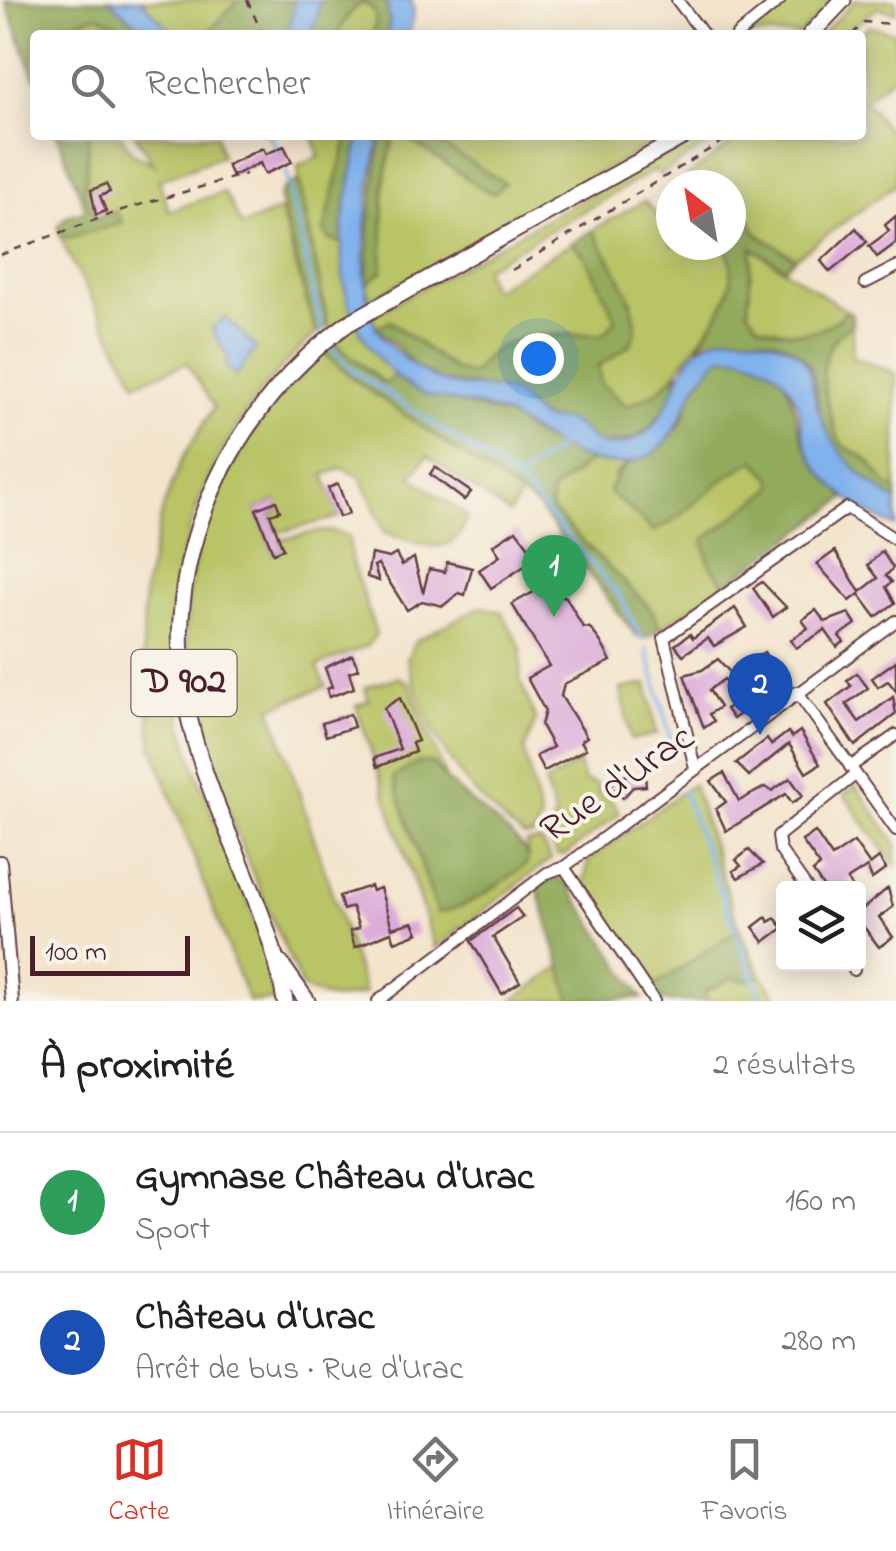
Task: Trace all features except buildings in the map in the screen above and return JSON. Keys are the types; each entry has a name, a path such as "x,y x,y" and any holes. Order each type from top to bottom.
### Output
{"main road":[{"path":"815,30 843,0"},
{"name":"D 902","path":"285,1001 278,961 192,733 181,659 181,611 195,536 224,462 252,416 297,362 389,297 677,140"},
{"name":"D 902","path":"278,961 307,1001"}],"street":[{"path":"677,0 700,30"},
{"path":"742,30 780,0"},
{"path":"865,283 896,267"},
{"path":"695,768 664,638 847,508 896,540"},
{"name":"Rue d'Urac","path":"378,1001 462,934 548,873 564,866 896,621"},
{"path":"797,692 896,830"},
{"path":"802,881 780,850 778,836 896,735"},
{"path":"0,862 12,1001"},
{"path":"564,866 654,1001"}],"path":[{"path":"247,0 261,30"},
{"path":"857,30 864,22 896,24"},
{"path":"512,270 725,140"},
{"path":"0,255 122,210 246,174"}],"green space":[{"path":"5,0 109,0 144,30 127,30 97,15 78,22 75,30 30,30 30,66"},
{"path":"141,0 238,0 211,30 170,30"},
{"path":"238,0 295,0 288,30 211,30"},
{"path":"319,0 386,0 388,30 374,30 372,8 363,3 352,10 339,30 311,30"},
{"path":"790,0 833,0 805,30 752,30"},
{"path":"855,0 896,0 896,12 878,8 849,30 826,30"},
{"path":"363,3 372,8 374,30 339,30 352,10"},
{"path":"97,15 127,30 75,30 78,22"},
{"path":"869,26 896,33 896,74 866,98"},
{"path":"866,102 896,140 896,184 795,258 756,233 748,217 746,170 696,170 736,140 866,140"},
{"path":"59,140 89,140 85,193 96,219 116,211 122,223 68,238 60,235 58,225 66,216 86,210"},
{"path":"89,140 123,140 132,153 154,164 138,140 217,140 222,156 159,180 169,211 224,192 242,226 280,210 316,334 275,375 240,421 213,470 192,523 179,578 173,635 177,692 189,749 250,906 280,1001 248,1001 153,748 143,662 144,591 163,509 181,461 214,407 187,363 136,383 60,235 68,238 96,220 85,193"},
{"path":"314,140 347,140 324,231 330,240 343,243 345,281 354,315 370,346 395,375 385,384 335,343 328,325 298,166 319,157"},
{"path":"347,140 359,140 343,243 330,240 324,231"},
{"path":"380,140 393,140 384,184 382,271 367,284 369,222"},
{"path":"393,140 411,140 494,193 504,183 433,140 659,140 369,300 367,284 382,271 384,184"},
{"path":"410,140 433,140 505,183 494,193"},
{"path":"689,140 714,140 668,170 655,170 484,268 492,290 572,243 585,256 616,319 604,334 548,335 514,341 485,359 473,374 455,370 390,321 377,327 371,316"},
{"path":"299,180 328,325 316,334 279,196 286,186"},
{"path":"644,201 656,213 656,260 730,260 729,290 716,318 665,385 627,407 601,384 598,366 631,344 632,302 593,230"},
{"path":"746,216 756,234 795,258 785,268 752,248 748,310 759,325 784,332 806,332 827,326 847,311 852,314 852,324 832,342 827,353 827,402 841,442 866,459 896,490 896,501 861,474 832,441 820,415 812,373 797,352 785,344 756,337 726,337 699,345 721,309 732,271 730,260 746,260"},
{"path":"593,230 624,286 635,317 631,342 598,366 601,384 627,406 657,392 678,372 672,400 635,439 602,445 590,441 576,425 544,419 506,390 444,382 416,367 377,327 389,321 455,370 473,374 485,359 514,341 547,335 604,334 616,319 585,256 572,243"},
{"path":"752,248 847,311 827,326 806,332 784,332 759,325 748,311"},
{"path":"852,324 853,357 896,373 896,490 884,482 866,459 843,445 827,402 827,353 832,342"},
{"path":"335,343 384,384 395,375 420,392 508,416 534,435 590,461 552,491 551,510 652,610 660,629 649,637 637,637 538,507 360,384 324,353"},
{"path":"324,353 360,384 522,494 509,514 427,456 411,477 467,516 454,540 435,546 385,533 361,477 342,468 324,475 339,517 277,533 270,515 279,511 276,501 256,509 273,553 283,549 280,540 307,534 324,531 349,537 351,559 376,634 367,646 317,666 326,686 271,708 365,993 340,998 318,995 302,987 253,875 208,754 190,679 186,633 190,587 200,542 216,499 262,420"},
{"path":"733,354 756,360 783,379 810,454 846,498 725,585 709,563 703,540 773,488 772,478 755,461 728,476 654,531 609,492 630,463 661,443 680,424 694,390 719,357"},
{"path":"590,461 627,464 614,475 669,524 735,469 754,461 772,478 773,488 704,540 709,563 725,585 660,629 652,610 550,510 552,492"},
{"path":"481,607 502,612 521,648 520,680 536,720 524,750 541,820 533,836 524,837 502,819 449,759 425,712 407,659 415,641"},
{"path":"399,677 408,682 447,781 432,763 394,777 413,835 528,856 526,843 540,841 551,859 435,948 356,705 369,701 365,687"},
{"path":"647,684 657,734 631,740 621,689"},
{"path":"419,762 432,763 511,835 528,856 526,865 484,894 437,913 393,777"},
{"path":"578,763 584,781 598,785 599,794 610,798 620,813 565,855 557,855 546,835 555,817 545,783"},
{"path":"693,784 739,929 653,987 584,888 588,860"},
{"path":"856,786 896,843 896,867 844,795"},
{"path":"554,878 565,881 642,998 571,1001 537,887"},
{"path":"739,929 762,976 745,981 733,977 705,992 707,1001 662,1001 653,987"},
{"path":"562,966 571,1001 512,1001"},
{"path":"762,976 780,1001 707,1001 705,992 733,977 745,981"}],"water":[{"path":"109,0 141,0 170,30 144,30"},
{"path":"295,0 319,0 312,30 288,30"},
{"path":"386,0 411,0 414,11 410,30 388,30"},
{"path":"359,140 380,140 366,225 365,274 371,315 382,336 410,363 441,381 507,391 540,417 566,420 602,444 618,445 642,435 658,419 689,359 704,344 727,336 760,338 795,351 808,369 824,425 838,448 864,477 896,501 896,527 858,506 824,476 806,445 790,388 774,371 753,360 719,357 704,374 661,447 625,463 591,460 557,446 501,413 415,390 387,368 356,322 342,271 344,218"},
{"path":"225,317 256,348 236,376 225,364 229,359 211,329"}],"waterway":[{"path":"272,140 276,147"},
{"path":"286,172 324,338"},
{"path":"330,346 352,370 517,480 620,596 642,640"},
{"path":"518,479 562,445"},
{"path":"647,649 673,748"},
{"path":"683,791 762,1001"}],"place":[{"name":"Gymnase Château d'Urac","path":"554,617"},
{"name":"Château d'Urac","path":"760,735"}]}
